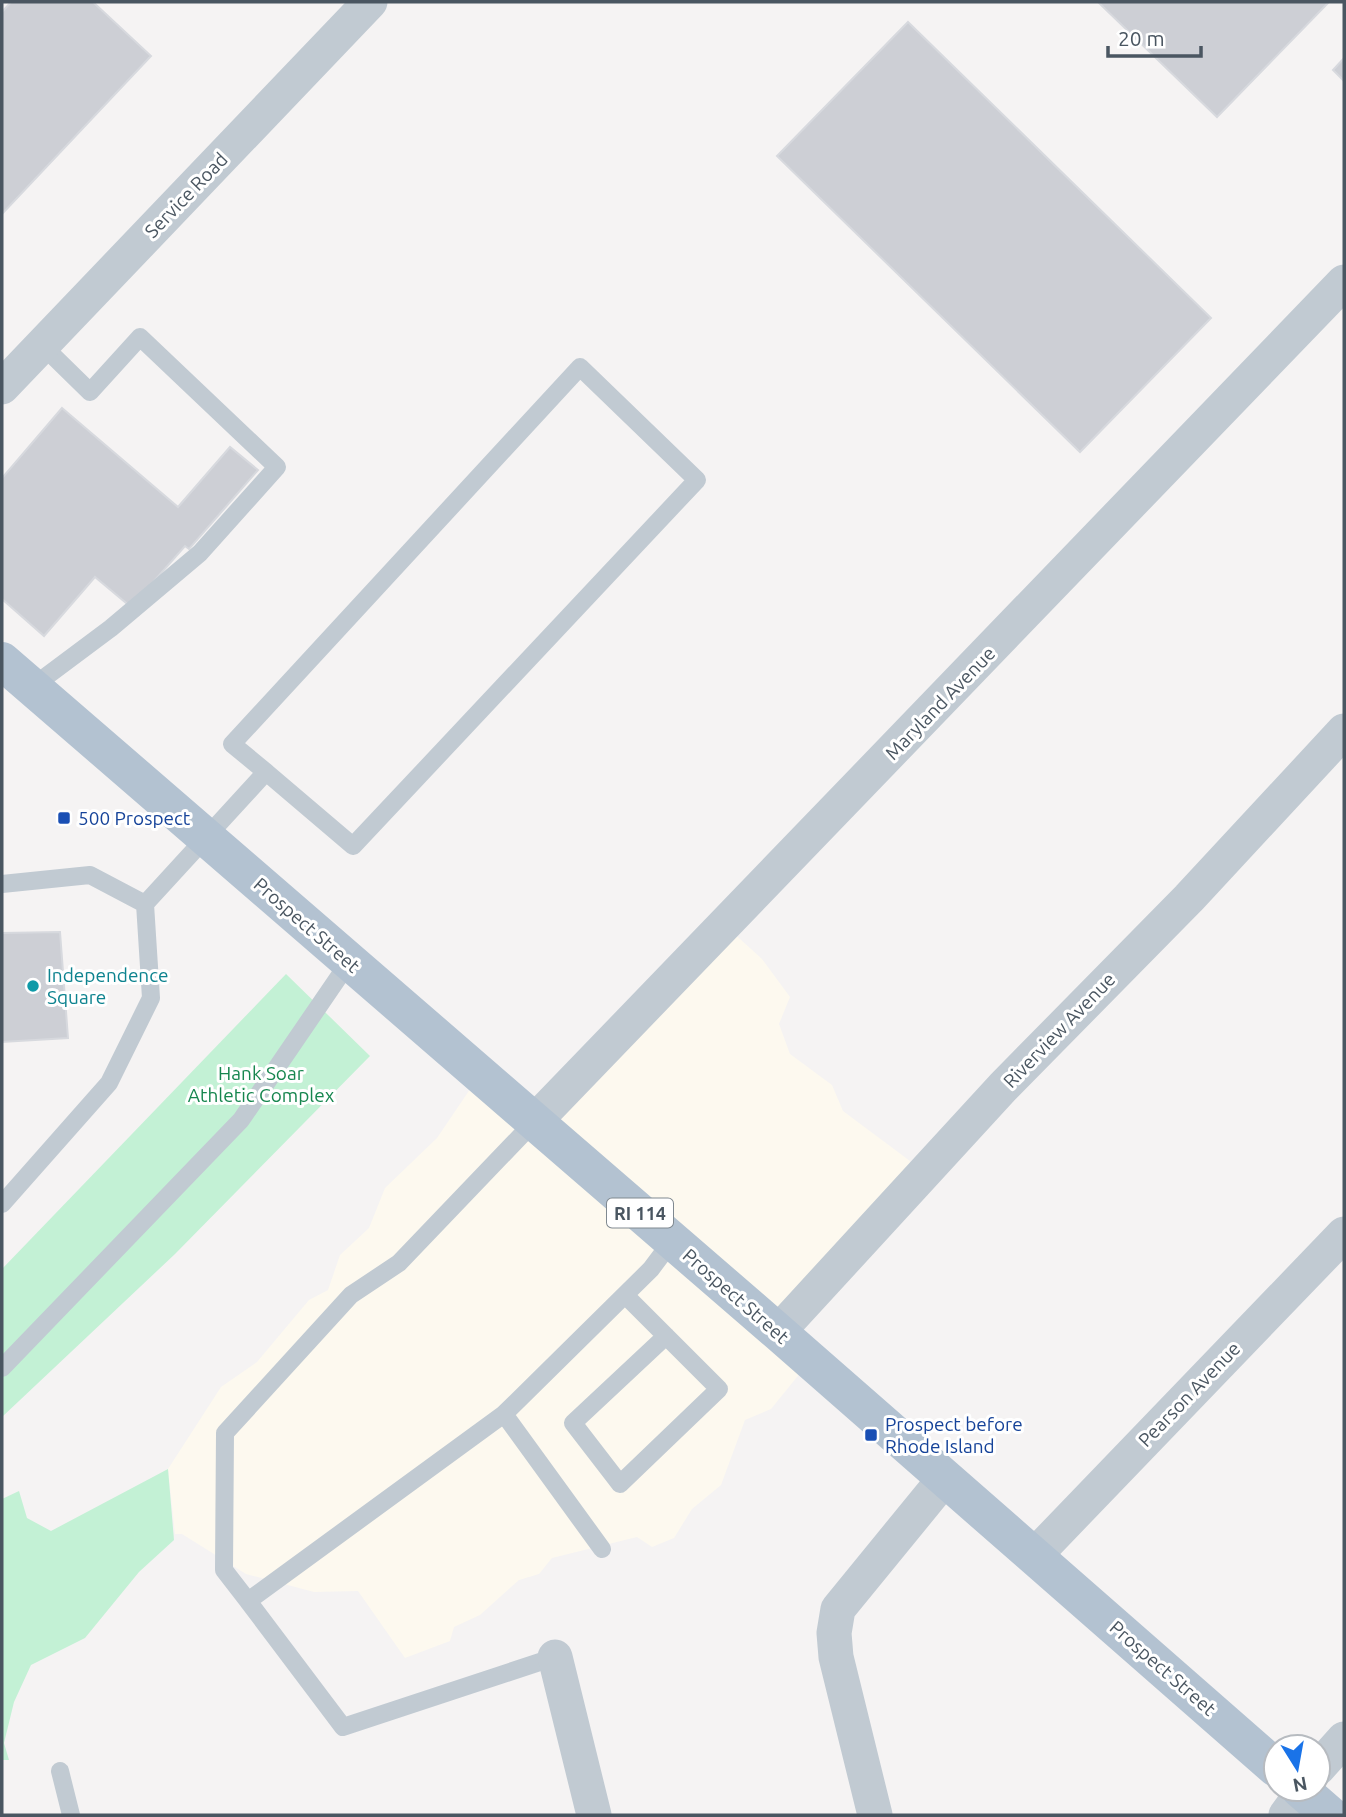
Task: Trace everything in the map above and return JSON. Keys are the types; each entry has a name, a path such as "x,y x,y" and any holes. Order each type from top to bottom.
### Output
{"main road":[{"name":"Prospect Street","path":"2,661 1035,1555 1262,1756"}],"street":[{"name":"Service Road","path":"2,387 370,2"},
{"name":"Maryland Avenue","path":"534,1122 1344,282"},
{"name":"Riverview Avenue","path":"778,1332 1003,1087 1189,898 1344,732"},
{"name":"Pearson Avenue","path":"1035,1555 1344,1234"},
{"path":"875,1815 836,1657 834,1633 838,1609 945,1478"},
{"path":"555,1657 594,1815"},
{"path":"1332,1754 1344,1739"}],"lane":[{"path":"32,687 111,628 200,553 277,467 140,337 90,392 42,345"},
{"path":"580,366 697,480 353,846 266,772 232,744 580,366"},
{"path":"2,1204 109,1083 151,998 145,904 266,772"},
{"path":"2,884 90,875 145,904"},
{"path":"2,1368 241,1120 349,962"},
{"path":"534,1122 399,1263 351,1295 225,1433 224,1570 343,1727 555,1657"},
{"path":"248,1601 504,1414 651,1269 672,1241"},
{"path":"625,1294 719,1389 620,1484 573,1423 666,1336"},
{"path":"504,1414 602,1549"},
{"path":"60,1771 71,1815"}],"shaded area":[{"path":"718,919 762,959 790,997 779,1024 790,1054 832,1085 843,1111 910,1161 911,1169 775,1314 810,1361 771,1409 745,1420 721,1485 692,1509 674,1538 652,1547 637,1537 552,1558 539,1574 519,1580 480,1615 454,1627 450,1641 405,1658 358,1591 314,1592 246,1574 182,1534 175,1534 168,1469 221,1387 257,1362 309,1300 328,1290 340,1255 369,1228 385,1188 437,1138 479,1076 522,1109"}],"green space":[{"name":"Hank Soar Athletic Complex","path":"286,974 370,1056 175,1254 2,1417 2,1269"},
{"path":"168,1469 174,1540 139,1572 85,1638 31,1665 14,1702 4,1743 9,1760 2,1760 2,1499 19,1491 27,1518 51,1531"}],"building":[{"path":"11,2 93,2 151,56 2,214 2,12"},
{"path":"1098,2 1329,2 1217,117"},
{"path":"908,22 1211,318 1080,452 777,156"},
{"path":"1344,58 1344,81 1333,70"},
{"path":"62,408 178,507 230,447 258,470 189,549 185,546 131,607 95,577 44,636 2,599 2,478"},
{"name":"Independence Square","path":"60,932 68,1038 2,1042 2,933"}],"place":[{"name":"500 Prospect","path":"64,818"},
{"name":"Independence Square","path":"33,986"},
{"name":"Prospect before Rhode Island","path":"871,1435"}]}
